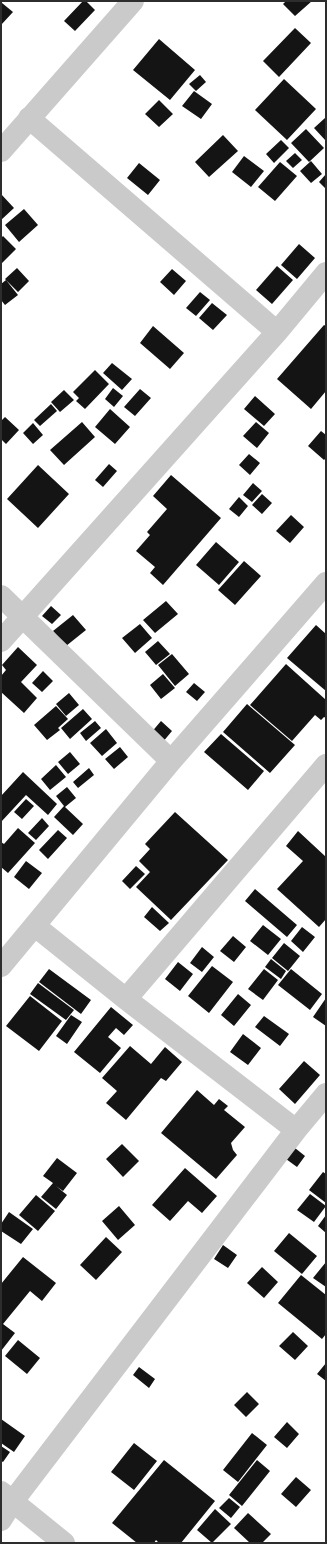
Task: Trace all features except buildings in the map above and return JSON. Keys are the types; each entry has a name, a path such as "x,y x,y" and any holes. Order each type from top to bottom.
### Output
{"street":[{"path":"1,151 133,1"},
{"path":"30,118 277,332"},
{"path":"1,641 277,332 326,273"},
{"path":"1,966 171,761 326,583"},
{"path":"1,596 171,761"},
{"path":"126,999 326,765"},
{"path":"35,926 126,999 296,1130"},
{"path":"1,1520 7,1497 326,1094"},
{"path":"7,1497 64,1543"}]}
